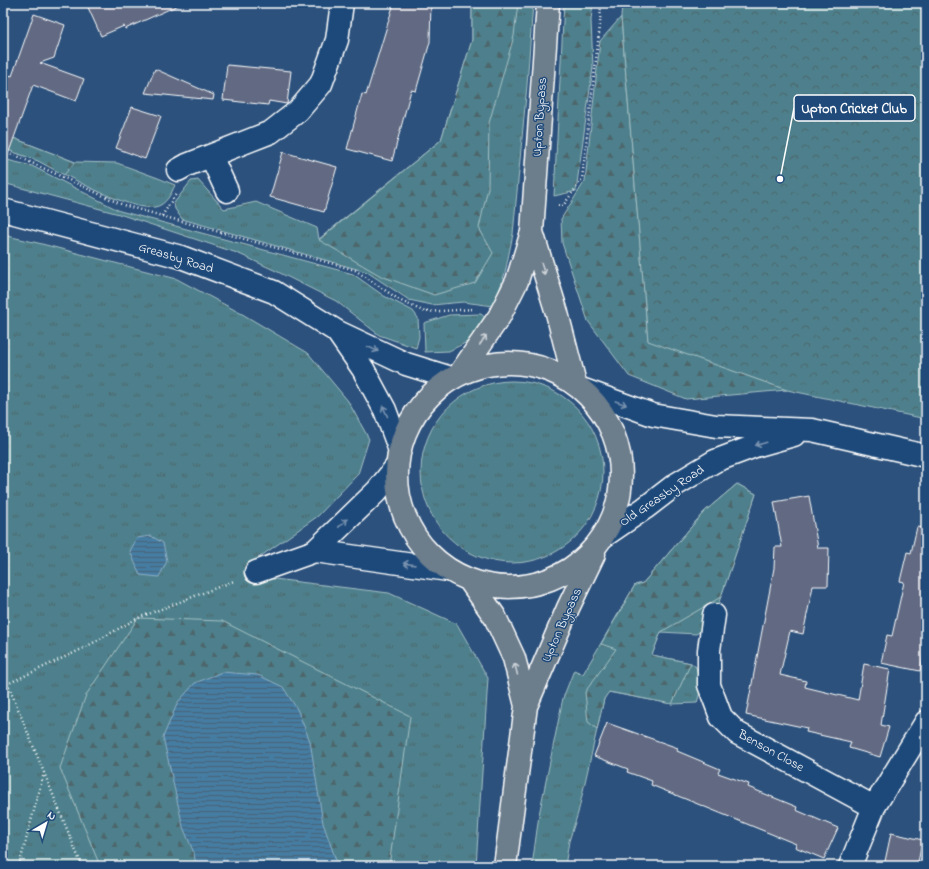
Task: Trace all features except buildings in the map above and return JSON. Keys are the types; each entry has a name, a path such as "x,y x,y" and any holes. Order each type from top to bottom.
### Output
{"main road":[{"path":"178,170 187,165 271,132 298,111 320,84 337,40 342,3"},
{"name":"Upton Bypass","path":"456,375 499,317 516,281 532,232 548,3"},
{"path":"211,156 228,191"},
{"name":"Greasby Road","path":"3,210 181,257 274,292 338,332 406,364 456,375"},
{"name":"Upton Bypass","path":"505,866 526,706 568,608 618,507 622,475 618,443 604,414 580,387 532,232"},
{"name":"Greasby Road","path":"338,332 363,369 385,410 398,457"},
{"path":"256,572 315,551 377,491 398,457 407,426 418,407 433,391 456,375 490,363 520,362 549,369 580,387"},
{"name":"Old Greasby Road","path":"580,387 652,415 716,426 812,430 926,456"},
{"name":"Old Greasby Road","path":"602,540 675,485 715,461 755,446 812,430"},
{"path":"398,457 398,497 408,526 425,550 448,570 470,581 505,588 540,584 573,568 602,540"},
{"path":"315,551 448,570"},
{"name":"Upton Bypass","path":"470,581 495,617 511,651 526,706"},
{"name":"Benson Close","path":"714,615 709,650 709,685 721,717 737,734 874,807"},
{"path":"850,866 874,807 926,722"}],"path":[{"path":"534,202 563,206 582,179 599,33 601,3"},
{"path":"3,153 17,156 29,161 123,205 355,270 401,301 425,312 481,308 499,317"},
{"path":"3,686 82,649 138,618 256,572"},
{"path":"3,672 82,866"},
{"path":"19,866 44,772"}],"green space":[{"path":"472,3 533,3 513,234 505,273 494,306 463,302 432,305 409,300 367,272 182,219 175,209 174,203 191,181 198,180 224,209 256,202 317,228 319,239 441,140 472,40"},
{"path":"472,3 518,3 514,36 489,123 488,188 479,228 493,253 475,283 434,295 381,276 319,240 441,140 472,40"},
{"path":"564,3 593,3 591,20 593,67 576,191 554,196"},
{"path":"622,3 926,3 926,419 787,390 648,341 621,17"},
{"path":"621,17 648,340 787,390 686,399 629,376 588,321 562,243 561,219 585,181 600,41"},
{"path":"3,134 75,162 117,163 175,185 168,199 159,206 144,207 130,204 80,183 39,161 8,150"},
{"path":"3,134 75,162 64,175 38,161 8,150"},
{"path":"3,159 32,166 120,211 353,274 384,296 413,311 418,318 419,337 416,348 379,335 336,301 237,253 119,214 3,183"},
{"path":"3,235 177,279 244,315 308,353 348,401 369,439 358,474 318,516 254,561 258,577 389,593 457,624 488,678 476,866 3,866"},
{"path":"481,314 488,320 467,342 449,351 425,352 424,323 449,315"},
{"path":"503,381 521,381 547,388 563,396 582,414 588,421 596,437 603,463 603,481 596,507 588,523 570,542 563,548 538,559 521,563 503,563 477,556 461,548 436,523 428,507 423,490 421,481 421,463 428,437 436,421 461,396 477,388 494,383"},
{"path":"737,484 756,494 710,625 696,634 661,632 652,655 691,663 696,667 701,688 697,703 672,704 608,692 604,699 578,813 569,841 565,866 532,866 539,815 563,698 574,670 583,674 635,585 643,583 704,512"},
{"path":"737,484 756,494 721,597 661,632 652,655 691,663 672,704 609,692 604,699 597,729 588,722 585,692 616,649 601,644 635,585 643,583 704,512"},
{"path":"138,618 222,621 410,716 389,866 100,866 60,768 86,695"}],"water":[{"path":"151,536 163,543 167,561 159,577 140,575 130,551 137,538"},
{"path":"222,672 258,675 283,687 297,709 310,741 323,823 338,866 196,866 194,853 183,827 163,737 178,702 195,683"}],"place":[{"name":"Upton Cricket Club","path":"780,179"}]}
